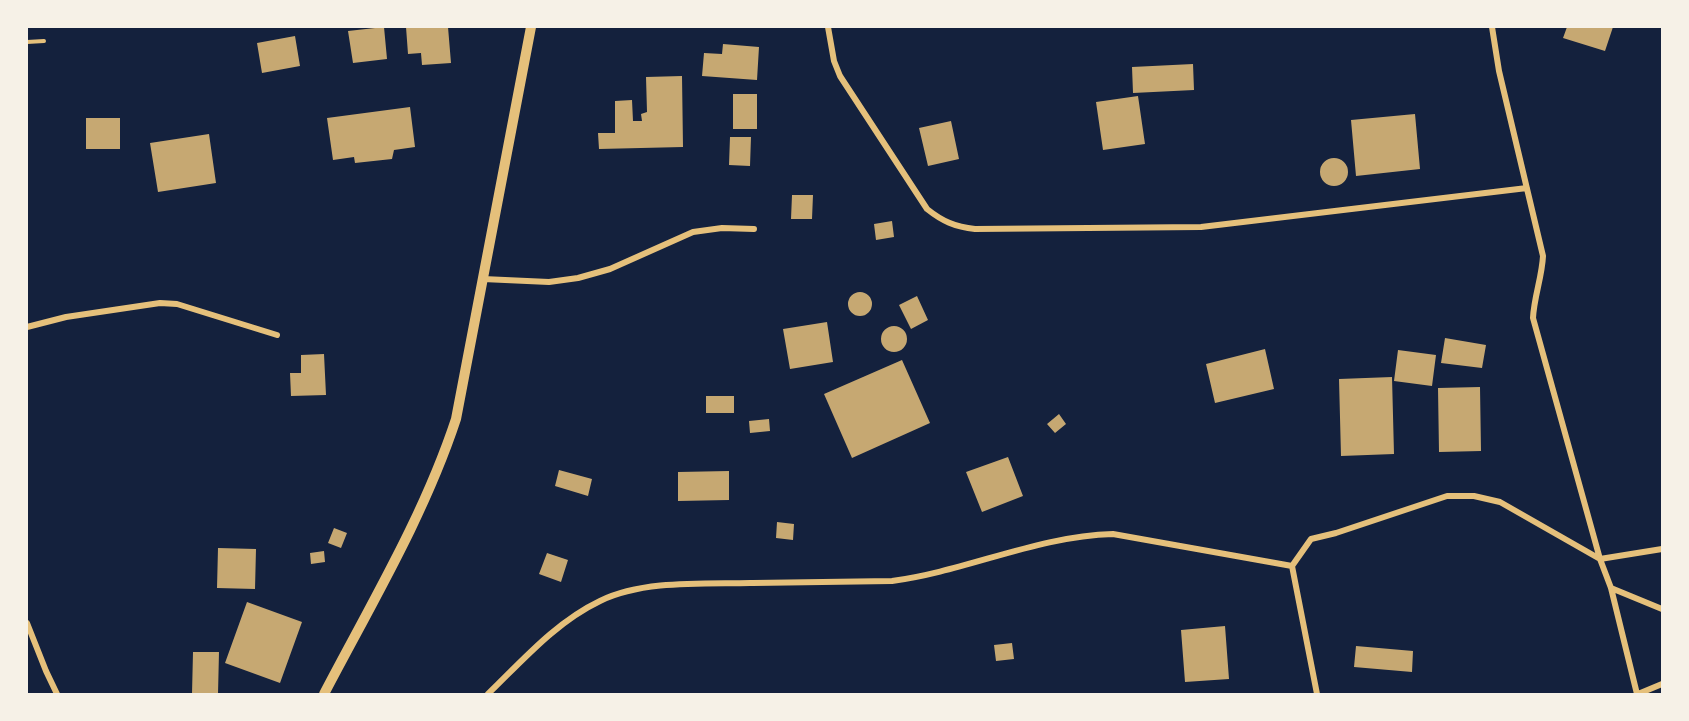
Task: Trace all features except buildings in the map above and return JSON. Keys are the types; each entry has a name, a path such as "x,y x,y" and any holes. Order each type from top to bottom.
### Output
{"street":[{"path":"324,694 422,507 445,453 456,419 531,27"},
{"path":"828,27 834,62 852,95 927,209 940,220 958,227 998,229 1201,227 1527,188"},
{"path":"1492,27 1499,71 1543,256 1542,274 1534,304 1533,318 1600,559 1611,588 1637,694 1662,684"},
{"path":"483,279 549,282 578,278 610,269 693,232 722,228 754,230"},
{"path":"27,327 66,317 160,303 177,304 277,335"},
{"path":"1317,694 1292,566 1311,539 1336,533 1447,496 1474,496 1500,502 1600,559 1662,549"},
{"path":"488,694 549,635 573,616 602,600 632,590 682,584 892,581 921,577 1065,538 1113,534 1292,566"},
{"path":"1611,588 1662,609"},
{"path":"27,623 57,694"}],"path":[{"path":"27,42 44,41"}]}
